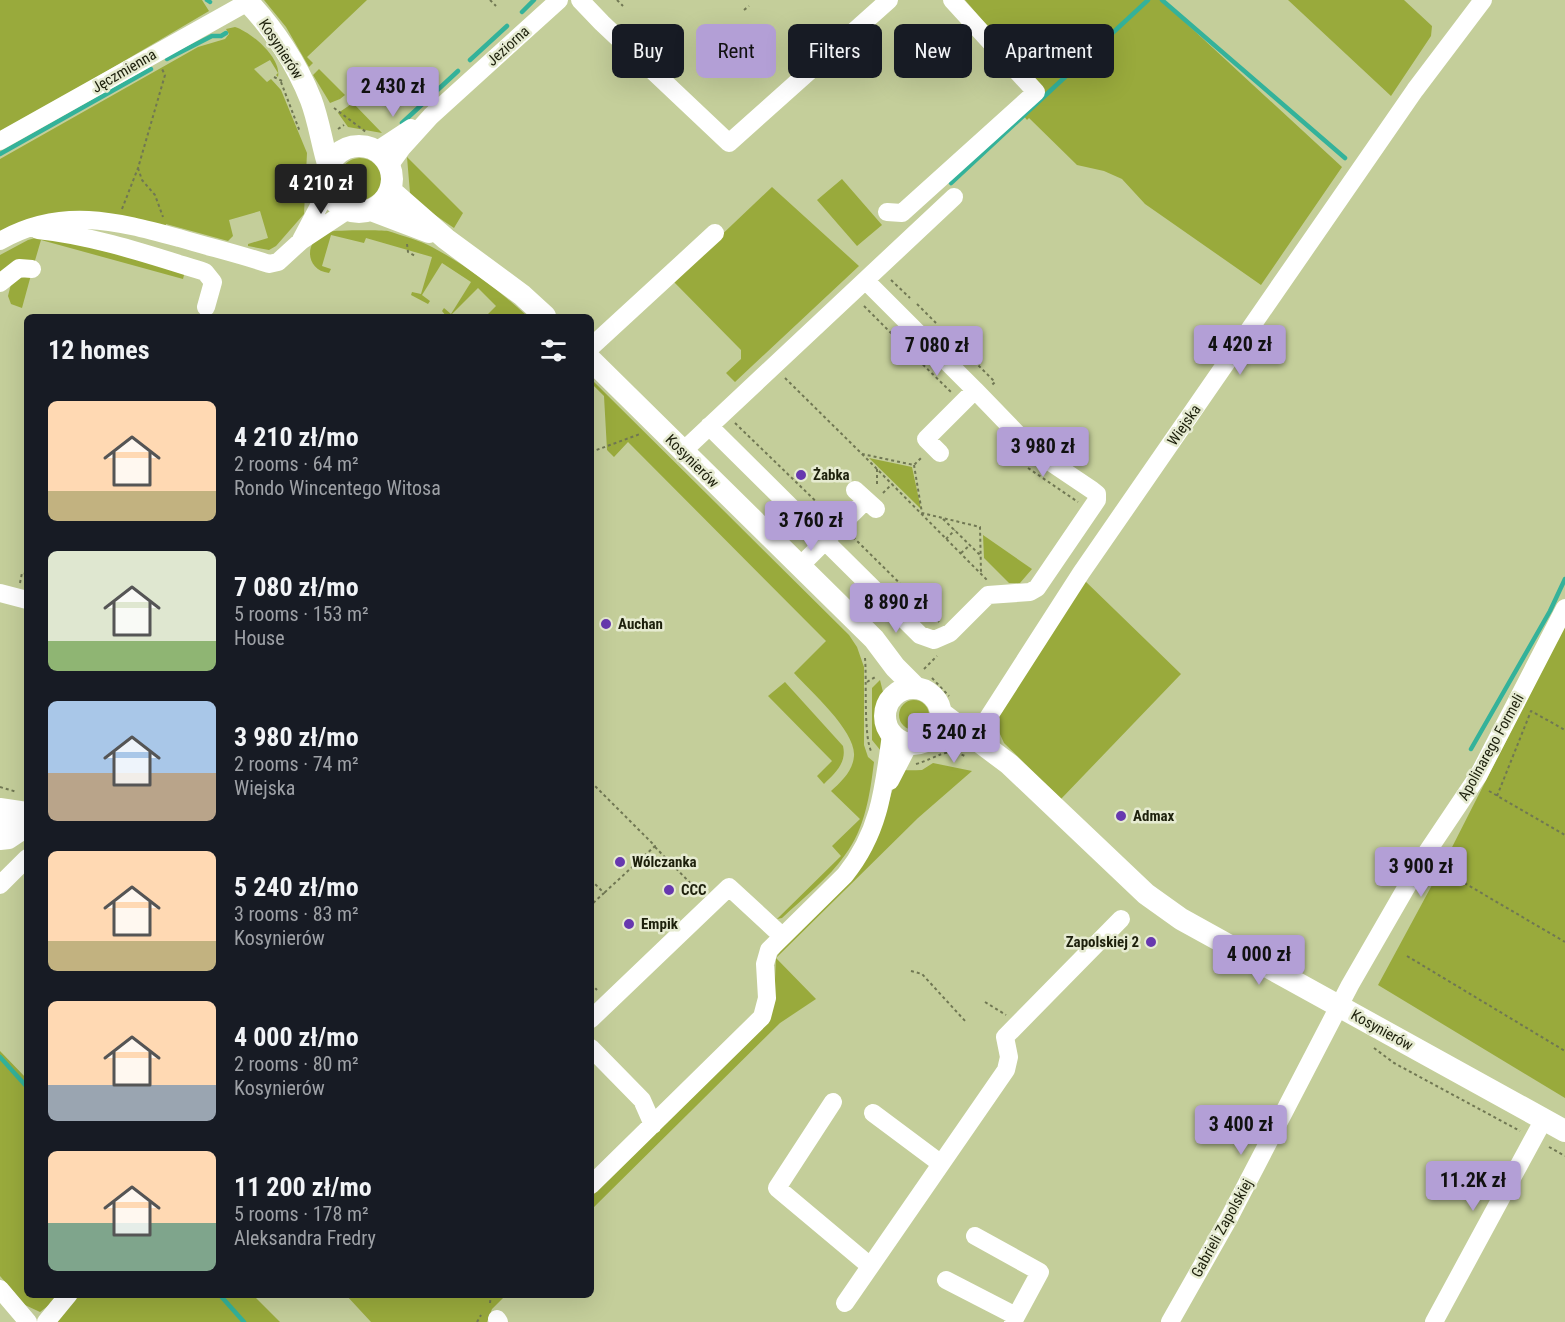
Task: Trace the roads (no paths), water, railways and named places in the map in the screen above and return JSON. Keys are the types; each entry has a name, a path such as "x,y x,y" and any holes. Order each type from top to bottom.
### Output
{"main road":[{"name":"Kosynierów","path":"247,1 282,45 312,102 349,148"},
{"name":"Kosynierów","path":"312,102 328,178"},
{"path":"349,148 377,150 392,178 386,198 371,210 360,212 348,210 339,205 328,178 337,156 349,148"},
{"path":"390,190 446,239 522,295 543,314"},
{"path":"371,210 446,239"},
{"name":"Kosynierów","path":"594,363 874,639 895,667 924,679 925,691 939,704 948,708 975,738 1009,764 1146,894 1211,937 1565,1131"},
{"name":"Kosynierów","path":"844,611 882,673 887,683 890,700"},
{"path":"924,679 902,690 890,700 886,708 886,726 900,739 917,744 931,738 948,708"},
{"name":"Kosynierów","path":"931,738 953,742 1009,764"}],"street":[{"name":"Jeziorna","path":"377,150 431,116 559,0"},
{"path":"579,0 729,143 889,0"},
{"path":"887,212 902,213 1036,92 952,0"},
{"name":"Wiejska","path":"975,738 1081,573 1415,90 1483,0"},
{"name":"Jęczmienna","path":"0,141 247,1"},
{"path":"301,241 328,178"},
{"path":"682,452 954,197"},
{"path":"0,242 26,229 51,221 74,219 118,223 269,264 278,262 301,241 348,210"},
{"path":"26,229 63,233 124,247 204,272 213,282 207,307"},
{"path":"594,343 715,233"},
{"path":"0,283 19,268 32,269"},
{"path":"709,426 920,635 934,640 950,633 988,596 1033,591 1041,585 1095,505 1097,494 1035,451 983,388 866,281"},
{"path":"940,453 926,439 983,388"},
{"path":"799,567 868,497"},
{"path":"1059,558 1081,573"},
{"path":"0,593 23,592"},
{"name":"Apolinarego Formeli","path":"1340,1006 1425,855 1478,776 1565,608"},
{"path":"594,1182 762,1017 767,998 765,964 769,950 856,862 870,837 900,739"},
{"path":"0,807 24,811"},
{"path":"0,823 24,826"},
{"path":"0,841 9,840 24,828"},
{"path":"0,885 24,861"},
{"path":"594,1016 729,887 782,936"},
{"path":"845,1303 1006,1070 1009,1057 1005,1037 1121,919"},
{"name":"Gabrieli Zapolskiej","path":"1170,1322 1228,1218 1340,1006"},
{"path":"594,1051 642,1101 653,1125"},
{"path":"642,1101 673,1105"},
{"path":"833,1102 777,1188 870,1266"},
{"path":"873,1113 940,1163"},
{"path":"1434,1322 1544,1119"},
{"path":"946,1280 1014,1319 1040,1272 975,1236"},
{"path":"0,1289 28,1322"},
{"path":"46,1322 65,1299"}],"waterway":[{"path":"522,12 534,0"},
{"path":"951,183 1148,0"},
{"path":"1162,0 1345,158"},
{"path":"470,60 507,26"},
{"path":"167,59 212,36 221,36 226,33"},
{"path":"0,154 151,69"},
{"path":"402,123 458,71"},
{"path":"1471,749 1550,611 1565,579"},
{"path":"0,1057 24,1084"},
{"path":"223,1298 244,1322"}],"place":[{"name":"Żabka","path":"801,475"},
{"name":"Auchan","path":"606,624"},
{"name":"Admax","path":"1121,816"},
{"name":"Wólczanka","path":"620,862"},
{"name":"CCC","path":"669,890"},
{"name":"Empik","path":"629,924"},
{"name":"Zapolskiej 2","path":"1151,942"}]}
